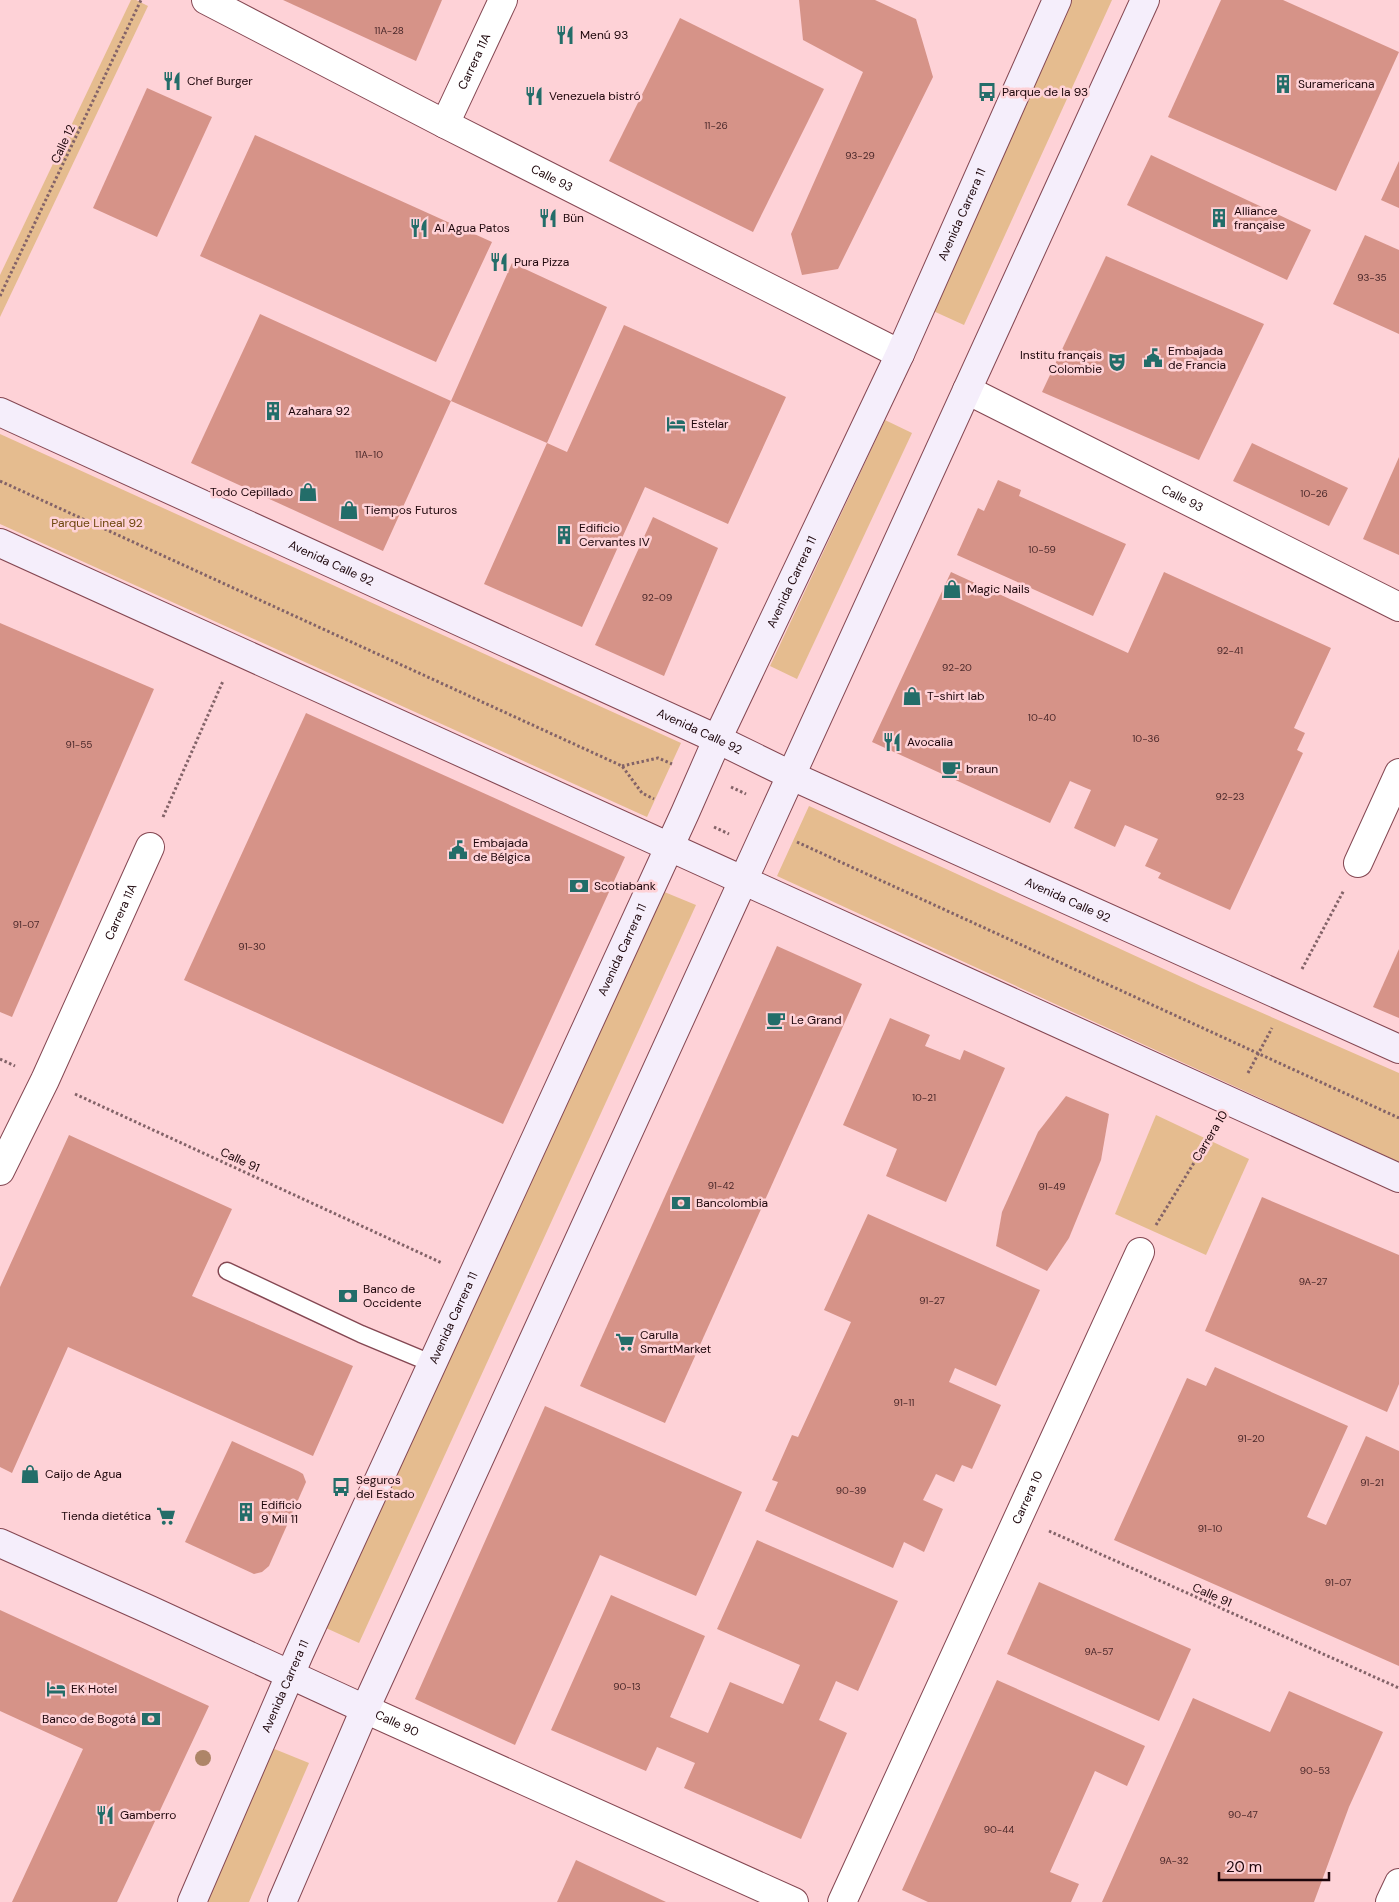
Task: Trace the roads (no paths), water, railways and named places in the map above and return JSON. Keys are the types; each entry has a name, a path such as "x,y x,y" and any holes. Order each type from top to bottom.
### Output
{"main road":[{"name":"Avenida Carrera 11","path":"192,1902 290,1674 718,739 900,354 1057,0"},
{"path":"282,1902 365,1709 790,774 1145,0"},
{"name":"Avenida Calle 92","path":"0,412 718,739 790,774 1399,1049"},
{"path":"0,543 1399,1178"},
{"name":"Calle 90","path":"0,1543 365,1709"}],"street":[{"name":"Calle 93","path":"206,0 445,124 900,354"},
{"name":"Carrera 11A","path":"445,124 503,0"},
{"name":"Calle 93","path":"967,390 1399,607"},
{"path":"1358,864 1399,774"},
{"name":"Carrera 11A","path":"0,1171 44,1080 150,847"},
{"name":"Carrera 10","path":"842,1902 1140,1252"},
{"name":"Calle 90","path":"365,1709 794,1902"},
{"path":"1390,1902 1399,1883"}],"lane":[{"path":"227,1271 361,1334 433,1364"}],"place":[{"name":"Menú 93","path":"565,35"},
{"name":"Chef Burger","path":"172,81"},
{"name":"Suramericana","path":"1283,84"},
{"name":"Parque de la 93","path":"987,92"},
{"name":"Venezuela bistró","path":"534,96"},
{"name":"Bün","path":"548,218"},
{"name":"Alliance française","path":"1219,218"},
{"name":"Al Agua Patos","path":"419,228"},
{"name":"Pura Pizza","path":"499,262"},
{"name":"Embajada de Francia","path":"1153,358"},
{"name":"Institu français Colombie","path":"1117,362"},
{"name":"Azahara 92","path":"273,411"},
{"name":"Estelar","path":"676,424"},
{"name":"Todo Cepillado","path":"308,492"},
{"name":"Tiempos Futuros","path":"349,510"},
{"name":"Edificio Cervantes IV","path":"564,535"},
{"name":"Magic Nails","path":"952,589"},
{"name":"T-shirt lab","path":"912,696"},
{"name":"Avocalia","path":"892,742"},
{"name":"braun","path":"951,769"},
{"name":"Embajada de Bélgica","path":"458,850"},
{"name":"Scotiabank","path":"579,886"},
{"name":"Le Grand","path":"776,1020"},
{"name":"Bancolombia","path":"681,1203"},
{"name":"Banco de Occidente","path":"348,1296"},
{"name":"Carulla SmartMarket","path":"625,1342"},
{"name":"Caijo de Agua","path":"30,1474"},
{"name":"Seguros del Estado","path":"341,1487"},
{"name":"Edificio 9 Mil 11","path":"246,1512"},
{"name":"Tienda dietética","path":"166,1516"},
{"name":"EK Hotel","path":"56,1689"},
{"name":"Banco de Bogotá","path":"151,1719"},
{"name":"Gamberro","path":"105,1815"}],"park label":[{"name":"Parque Lineal 92","path":"97,523"}]}
